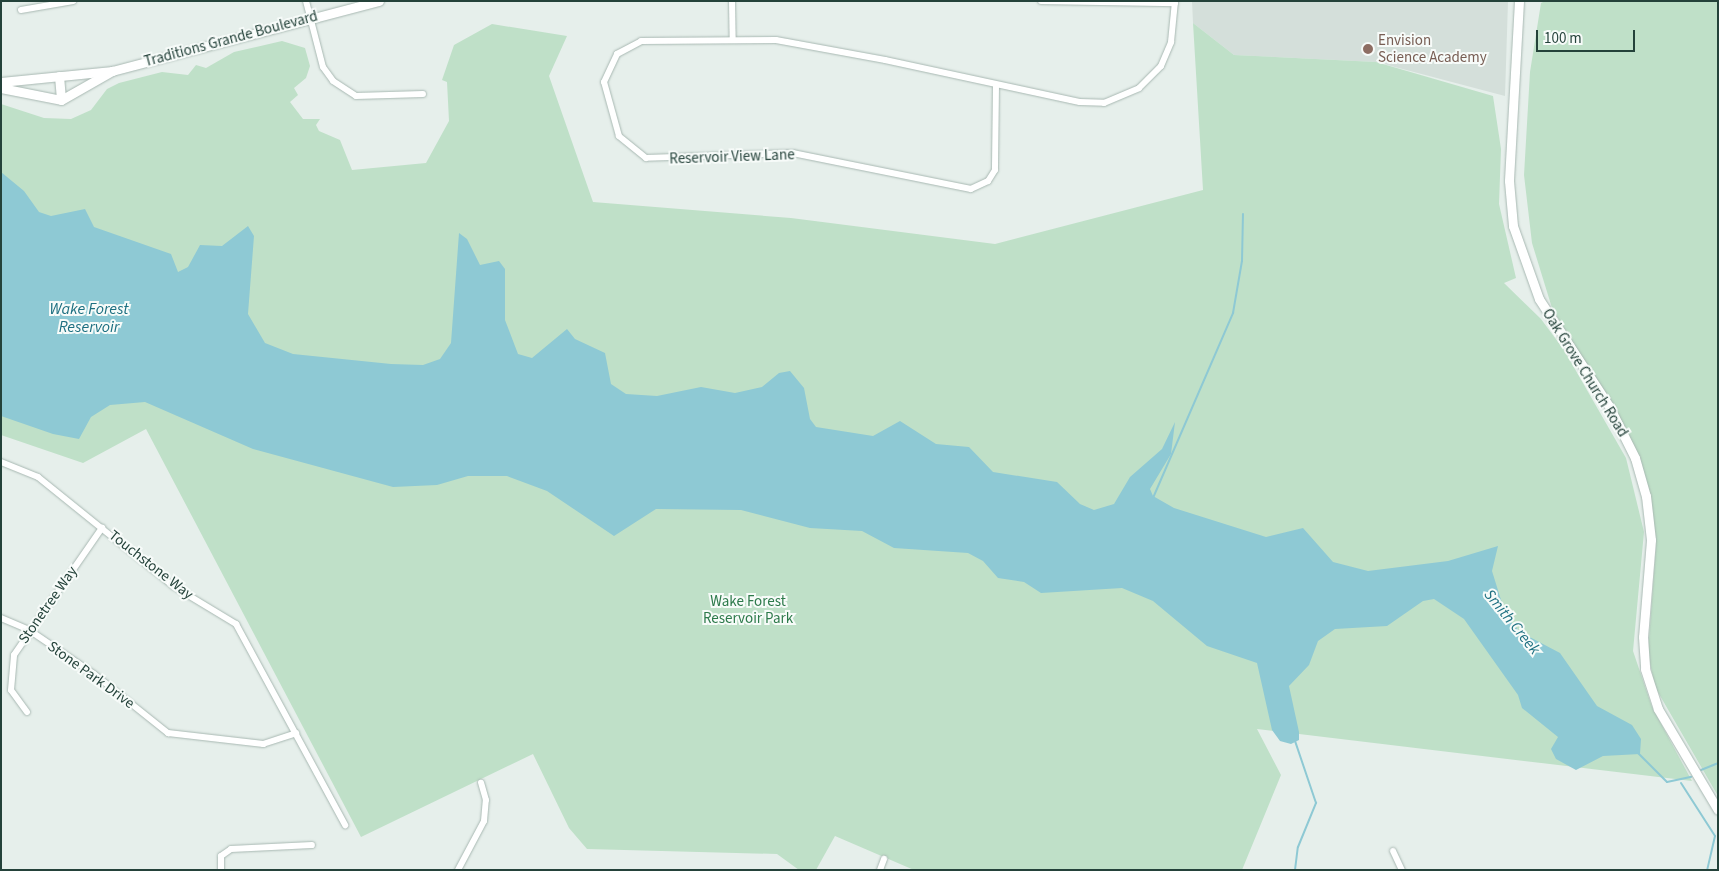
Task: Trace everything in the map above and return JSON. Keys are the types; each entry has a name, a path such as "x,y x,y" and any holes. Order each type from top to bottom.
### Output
{"main road":[{"name":"Traditions Grande Boulevard","path":"1,82 112,71 379,1"},
{"name":"Oak Grove Church Road","path":"1522,4 1509,172 1513,226 1539,299 1609,406 1634,458 1651,532 1645,669 1658,709 1718,810"},
{"name":"Traditions Grande Boulevard","path":"61,100 112,71"},
{"path":"1,88 61,100 59,76"}],"street":[{"path":"21,10 71,1"},
{"path":"306,1 324,66 343,89 356,96 422,94"},
{"path":"732,1 732,40"},
{"path":"1041,1 1175,2"},
{"name":"Reservoir View Lane","path":"996,85 995,170 988,181 971,189 803,154 653,160 628,148 616,130 604,90 605,75 617,54 641,41 786,41 996,85 1093,103 1129,94 1148,81 1164,59 1175,2"},
{"name":"Touchstone Way","path":"1,462 38,477 173,586 236,624 345,825"},
{"name":"Stonetree Way","path":"27,712 13,697 10,674 14,655 29,630 102,528"},
{"name":"Stone Park Drive","path":"1,618 29,630 113,687 168,733 263,744 296,733"},
{"path":"458,870 484,821 486,800 481,782"},
{"path":"221,870 221,856 230,849 312,845"},
{"path":"1393,851 1402,870"},
{"path":"880,870 884,859"}],"shaded area":[{"name":"Envision Science Academy","path":"1192,1 1508,1 1505,96 1376,62 1234,55 1193,23"}],"green space":[{"path":"1545,1 1718,1 1718,796 1655,687 1648,653 1656,546 1652,511 1625,428 1552,308 1532,243 1524,175 1530,72 1541,3"},
{"name":"Wake Forest Reservoir Park","path":"1193,23 1234,55 1376,62 1493,96 1501,149 1499,204 1516,278 1504,283 1541,319 1564,350 1626,458 1644,532 1633,651 1652,707 1692,781 1257,729 1281,775 1242,870 914,870 835,836 816,870 799,870 777,854 587,849 569,828 533,754 361,837 146,429 83,463 1,435 1,104 44,118 71,119 91,110 107,89 119,83 162,72 188,75 196,65 206,68 234,52 282,41 305,48 310,66 306,78 294,88 298,95 290,102 303,119 320,119 316,125 319,131 340,140 352,170 426,163 449,121 447,82 442,80 454,45 492,24 567,36 549,76 593,202 791,218 995,244 1203,190"}],"water":[{"name":"Wake Forest Reservoir","path":"1,172 24,191 39,212 51,216 85,209 94,227 171,254 178,272 188,267 200,245 222,246 248,226 254,236 248,314 265,343 293,354 391,364 423,365 440,359 451,343 459,233 467,239 480,265 499,261 505,269 505,320 518,354 532,358 567,329 575,339 605,353 611,384 626,394 657,396 701,387 735,393 762,387 779,373 790,371 804,388 810,419 816,427 873,436 900,421 936,444 969,447 993,472 1057,482 1080,504 1094,510 1114,504 1130,477 1162,449 1175,422 1171,454 1150,489 1153,496 1174,508 1266,537 1303,528 1333,562 1368,571 1448,561 1498,546 1492,571 1506,616 1520,632 1560,653 1597,706 1632,725 1641,739 1640,754 1603,756 1576,770 1556,759 1551,749 1558,737 1522,708 1518,695 1464,619 1434,599 1423,601 1387,626 1335,629 1318,641 1309,665 1289,686 1299,732 1299,740 1291,744 1280,741 1272,730 1257,663 1207,646 1153,601 1122,588 1041,593 1024,582 998,578 983,561 968,553 894,548 862,531 810,528 741,510 656,509 614,536 547,491 507,476 468,476 437,485 393,487 253,449 145,402 110,405 91,417 79,439 53,434 1,416"}],"waterway":[{"path":"1153,498 1233,313 1242,261 1243,214"},
{"path":"1295,741 1316,803 1298,847 1295,870"},
{"name":"Smith Creek","path":"1638,753 1667,782 1691,777"},
{"name":"Smith Creek","path":"1701,770 1718,763"},
{"path":"1681,783 1715,836 1707,870"}],"place":[{"name":"Envision Science Academy","path":"1368,49"}]}
